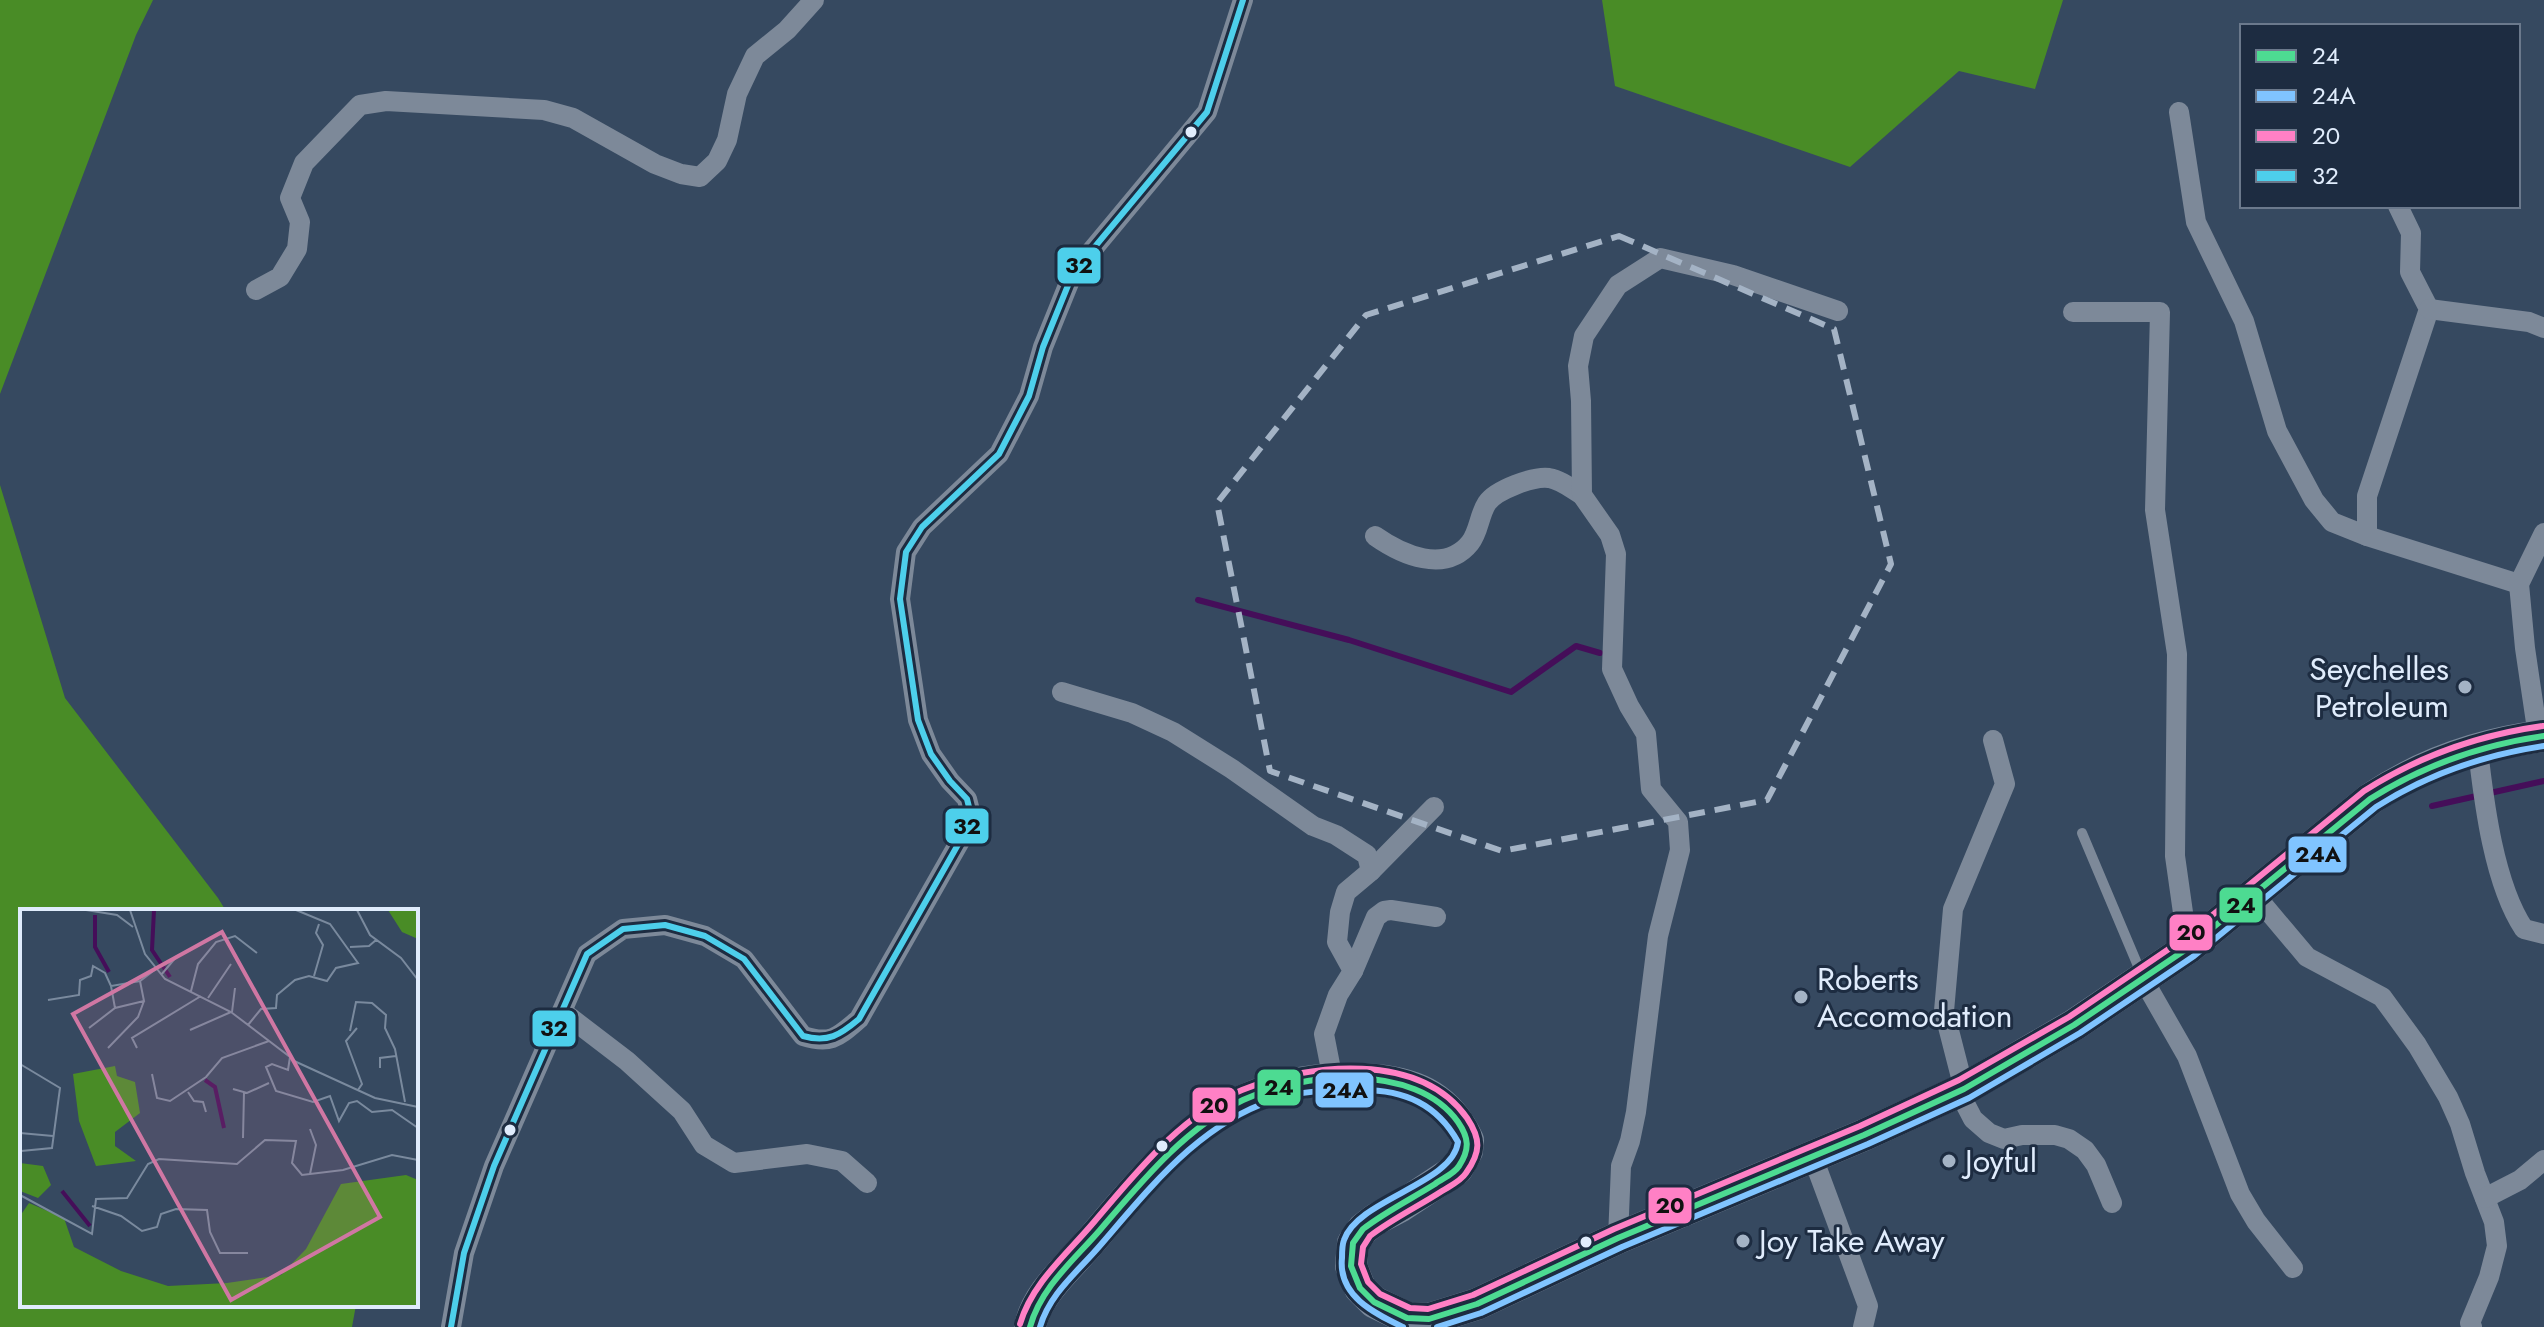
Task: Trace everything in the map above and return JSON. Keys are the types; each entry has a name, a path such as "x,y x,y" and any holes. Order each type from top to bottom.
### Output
{"main road":[{"path":"1030,1327 1038,1303 1149,1173 1191,1132 1257,1093 1291,1084 1348,1078 1394,1082 1421,1091 1455,1114 1468,1140 1467,1151 1457,1169 1363,1229 1353,1243 1351,1266 1360,1288 1399,1323 1429,1319 1477,1304 1618,1238 1864,1135 1961,1090 2074,1025 2188,948 2393,783 2436,763 2480,765 2500,743 2541,736"}],"street":[{"path":"256,290 280,277 297,249 300,222 290,198 304,163 360,105 386,101 544,110 573,118 655,164 700,177 717,161 727,140 737,94 755,56 787,30 814,0"},
{"path":"451,1327 464,1253 494,1166 587,954 623,929 665,925 705,936 744,959 803,1036 818,1041 836,1038 859,1019 964,834 971,815 967,799 931,754 918,720 900,599 906,552 922,527 999,454 1029,396 1043,347 1073,273 1207,112 1243,0"},
{"path":"2179,112 2196,222 2244,321 2277,431 2314,500 2332,522 2519,584"},
{"path":"2367,536 2367,496 2429,309 2410,272 2411,233 2399,208"},
{"path":"1582,495 1578,366 1584,336 1618,285 1660,258 1733,275 1838,311"},
{"path":"2429,309 2529,322 2544,328"},
{"path":"2073,312 2160,312 2155,510 2177,654 2175,856 2188,948"},
{"path":"1375,536 1394,549 1429,561 1456,557 1472,542 1486,505 1495,495 1529,481 1547,478 1582,495 1610,535 1616,554 1612,669 1646,734 1651,789 1678,822 1680,850 1658,936 1636,1112 1621,1166 1618,1238"},
{"path":"2541,736 2525,648 2519,584 2544,533"},
{"path":"1062,692 1132,713 1173,732 1313,826 1336,835 1367,855 1371,871"},
{"path":"1993,740 2005,784 1953,909 1944,1011 1961,1090 1973,1119 1996,1136 2004,1139 2022,1135 2055,1135 2069,1139 2085,1150 2096,1165 2112,1203"},
{"path":"2480,765 2486,809 2509,899 2524,929 2544,934"},
{"path":"1353,971 1337,942 1346,892 1434,807"},
{"path":"2254,894 2307,957 2382,997 2417,1045 2448,1097 2494,1222 2497,1246 2489,1277 2470,1323 2472,1327"},
{"path":"1333,1080 1324,1034 1338,995 1353,971 1376,917 1391,910 1436,917"},
{"path":"2143,979 2187,1056 2240,1194 2256,1221 2293,1268"},
{"path":"563,1012 627,1061 682,1111 704,1145 734,1163 807,1154 842,1161 867,1183"},
{"path":"1812,1155 1868,1306 1863,1327"},
{"path":"2485,1198 2520,1180 2544,1160"}],"lane":[{"path":"2082,833 2143,979"}],"highlighted area":[{"path":"1619,236 1834,329 1891,564 1767,800 1502,851 1270,771 1217,503 1366,315"}],"green space":[{"path":"0,0 153,0 136,35 0,394"},
{"path":"1602,0 2063,0 2035,89 1959,71 1850,167 1615,86"},
{"path":"0,485 65,698 225,909 20,909 20,1307 356,1307 352,1327 0,1327"}],"waterway":[{"path":"1198,600 1349,640 1511,692 1576,646 1600,653"},
{"path":"2432,806 2544,781"}],"transit line":[{"name":"32","path":"451,1327 464,1253 494,1166 587,954 623,929 665,925 705,936 744,959 803,1036 827,1038 859,1019 964,834 971,815 967,799 931,754 918,720 900,599 906,552 922,527 999,454 1029,396 1043,347 1073,273 1207,112 1243,0"},
{"name":"20","path":"1020,1324 1033,1295 1051,1270 1143,1165 1179,1130 1199,1114 1242,1090 1269,1081 1330,1069 1393,1073 1421,1082 1447,1096 1467,1118 1475,1132 1477,1152 1466,1173 1370,1236 1363,1247 1361,1264 1368,1282 1380,1294 1410,1308 1428,1309 1473,1295 1614,1229 1860,1126 1959,1080 2069,1017 2182,940 2364,791 2406,767 2472,741 2543,726"},
{"name":"24","path":"1030,1327 1042,1299 1059,1275 1148,1175 1202,1125 1243,1100 1268,1090 1326,1079 1387,1081 1415,1089 1439,1103 1458,1122 1466,1138 1465,1154 1454,1171 1371,1223 1353,1243 1351,1266 1360,1288 1374,1302 1407,1318 1429,1319 1477,1304 1618,1238 1864,1135 1964,1089 2074,1025 2188,948 2370,799 2411,776 2454,758 2544,736"},
{"name":"24A","path":"1437,1327 1481,1313 1622,1247 1868,1144 1969,1098 2080,1033 2194,956 2376,807 2416,785 2457,768 2544,746"},
{"name":"24A","path":"1040,1327 1044,1315 1064,1285 1158,1180 1203,1139 1227,1121 1254,1107 1283,1097 1332,1090 1377,1091 1405,1096 1440,1118 1458,1142 1452,1157 1440,1169 1367,1213 1353,1226 1343,1242 1342,1271 1352,1293 1370,1309 1403,1327"}],"place":[{"name":"Seychelles Petroleum","path":"2465,687"},
{"name":"Roberts Accomodation","path":"1801,997"},
{"name":"Joyful","path":"1949,1161"},
{"name":"Joy Take Away","path":"1743,1241"}]}
